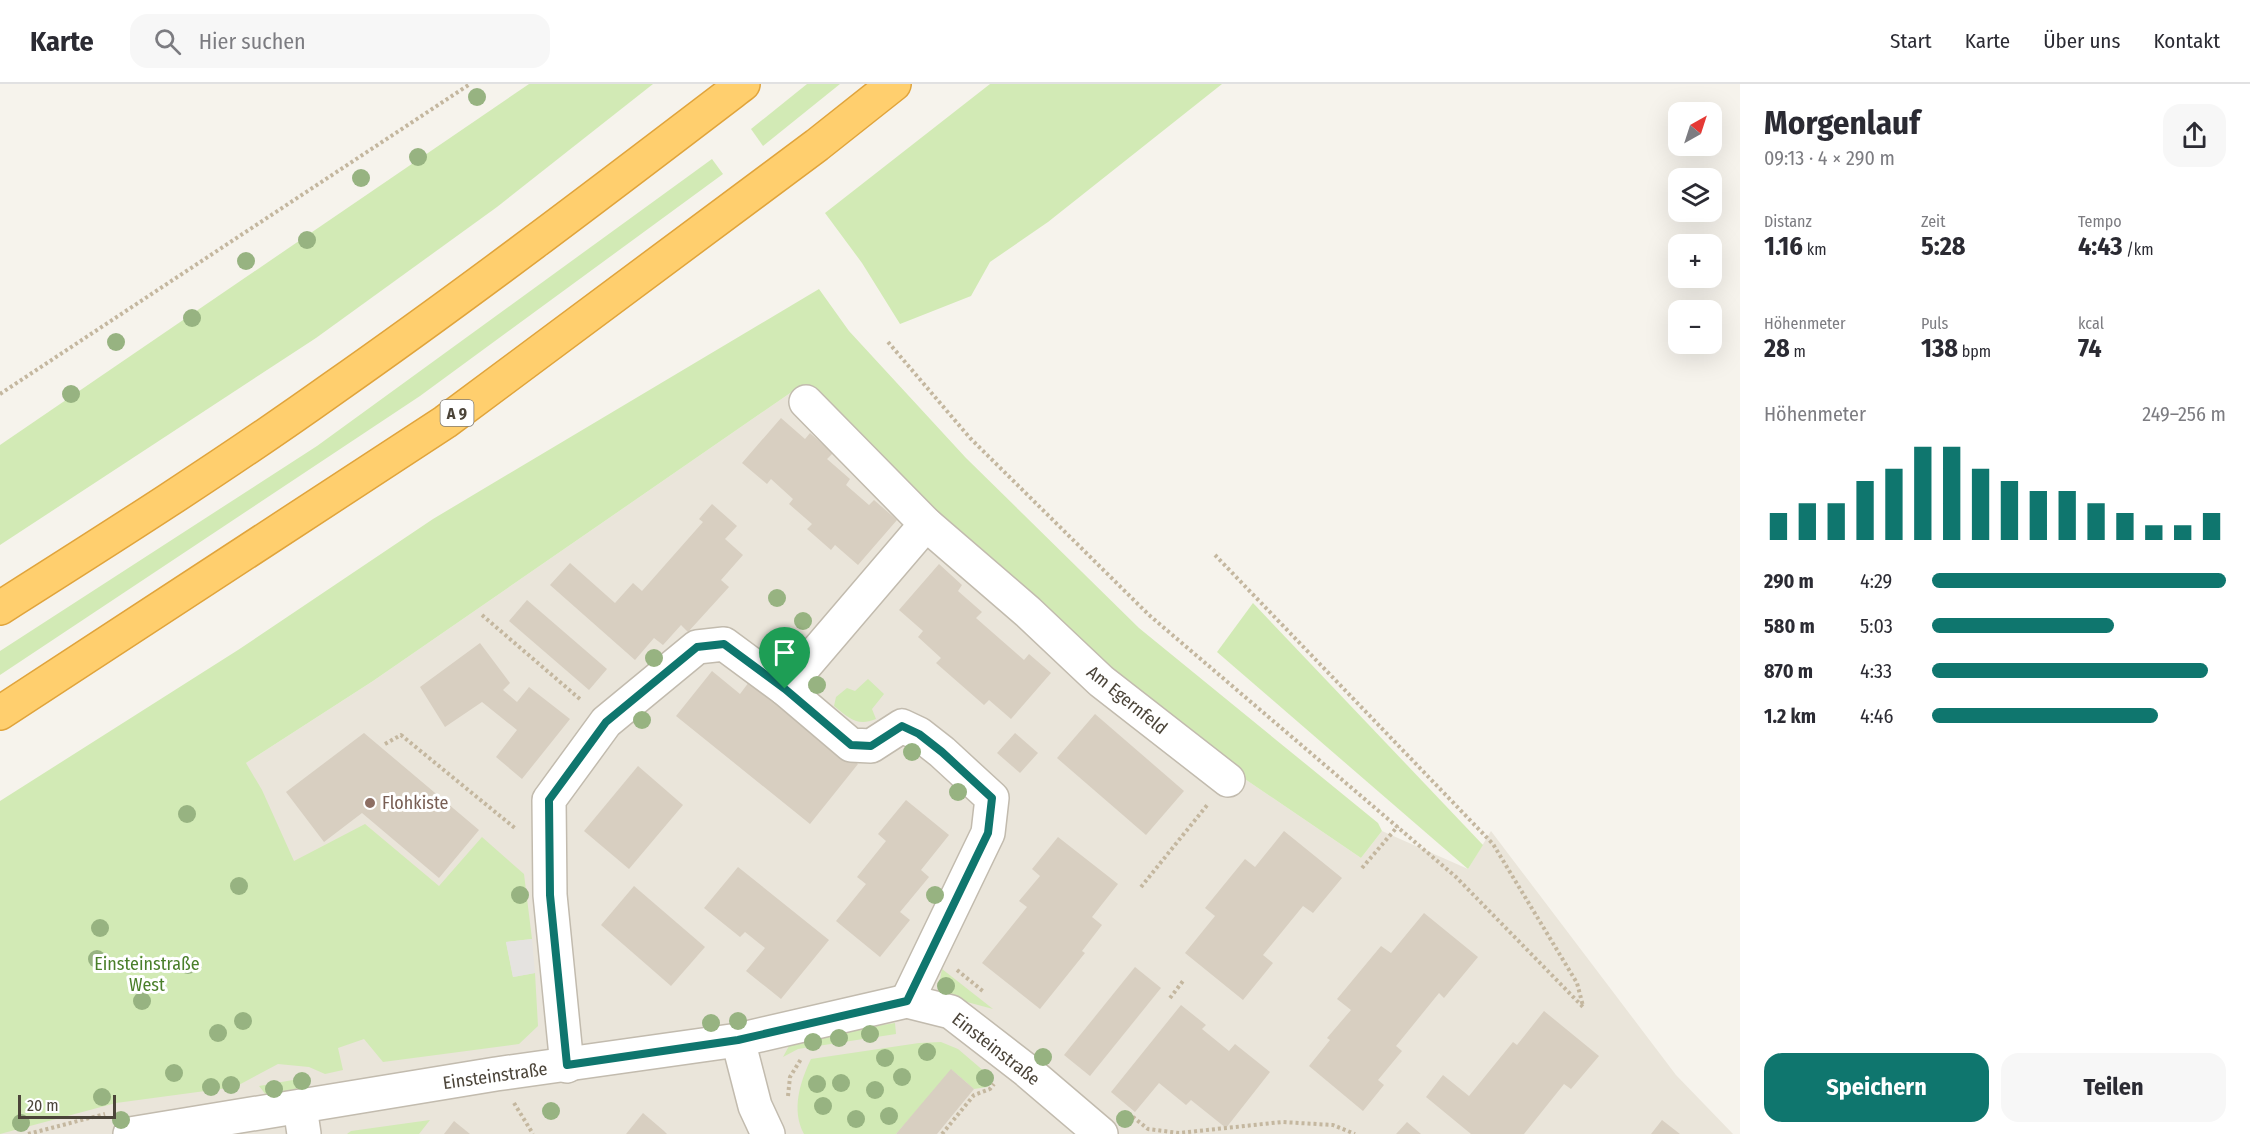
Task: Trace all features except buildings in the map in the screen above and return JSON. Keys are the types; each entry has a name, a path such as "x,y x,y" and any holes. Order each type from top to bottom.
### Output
{"highway":[{"path":"0,608 189,487 332,390 555,228 743,84"},
{"name":"A 9","path":"0,713 445,422 817,145 894,84"}],"street":[{"name":"Am Egernfeld","path":"806,402 926,524 1028,612 1101,681 1228,780"},
{"path":"785,689 926,524"},
{"path":"567,1065 550,895 549,800 606,722 697,647 724,644 785,689 851,745 871,746 902,726 919,734 992,798 988,833 907,1001"},
{"name":"Einsteinstraße","path":"119,1124 302,1120 567,1065 738,1040 907,1001 951,1012 1101,1134"},
{"path":"738,1040 755,1106 768,1134"}],"path":[{"path":"0,394 470,84"},
{"path":"888,342 970,438 1149,615 1456,877 1583,1006 1577,983 1493,844 1215,555"},
{"path":"482,615 606,722"},
{"path":"386,744 401,735 520,832"},
{"path":"1141,887 1228,780"},
{"path":"1362,868 1398,826"},
{"path":"948,962 993,1000"},
{"path":"1170,998 1183,981"},
{"path":"787,1104 790,1077 805,1053 796,1057"},
{"path":"942,1134 974,1095 990,1089 1013,1061"},
{"path":"1122,1109 1148,1129 1179,1133 1282,1122 1333,1125 1355,1134"},
{"path":"28,1134 119,1124"}],"shaded area":[{"path":"796,389 839,417 1189,741 1361,858 1382,831 1468,869 1491,831 1676,1075 1733,1134 0,1134 246,763 373,681"},
{"path":"532,939 535,973 513,977 506,942"}],"green space":[{"path":"529,84 653,84 497,207 316,338 0,545 0,445"},
{"path":"807,84 840,84 763,146 751,129"},
{"path":"990,84 1222,84 1048,222 990,262 971,296 900,324 862,263 825,213"},
{"path":"712,159 723,174 420,396 0,675 0,651 317,446"},
{"name":"Einsteinstraße West","path":"819,289 849,331 966,458 1139,628 1378,823 1382,831 1361,858 1189,741 942,518 839,417 796,389 373,681 246,763 262,790 294,861 365,824 439,886 482,837 524,874 532,939 506,942 513,977 535,973 538,1026 519,1044 383,1062 364,1039 338,1048 343,1070 325,1074 309,1067 278,1064 235,1087 116,1103 0,1134 0,801 238,650 433,519"},
{"path":"1253,603 1483,845 1468,869 1217,652"},
{"path":"868,679 884,694 872,709 876,719 858,722 834,706 836,697 847,688 855,691"},
{"path":"942,969 993,1009 937,994"},
{"path":"895,1023 896,1034 798,1049 783,1057 790,1044 819,1035"},
{"path":"941,1042 958,1049 992,1078 987,1087 974,1089 952,1070 896,1134 804,1134 798,1115 798,1096 811,1059 919,1043"},
{"path":"304,1078 300,1094 270,1100 259,1086"},
{"path":"430,1120 419,1134 347,1134 351,1131"}],"place":[{"name":"Flohkiste","path":"370,803"}],"route":[{"path":"724,644 785,689 851,745 871,746 902,726 919,734 992,798 988,833 907,1001 738,1040 567,1065 550,895 549,800 606,722 697,647 724,644"}]}
